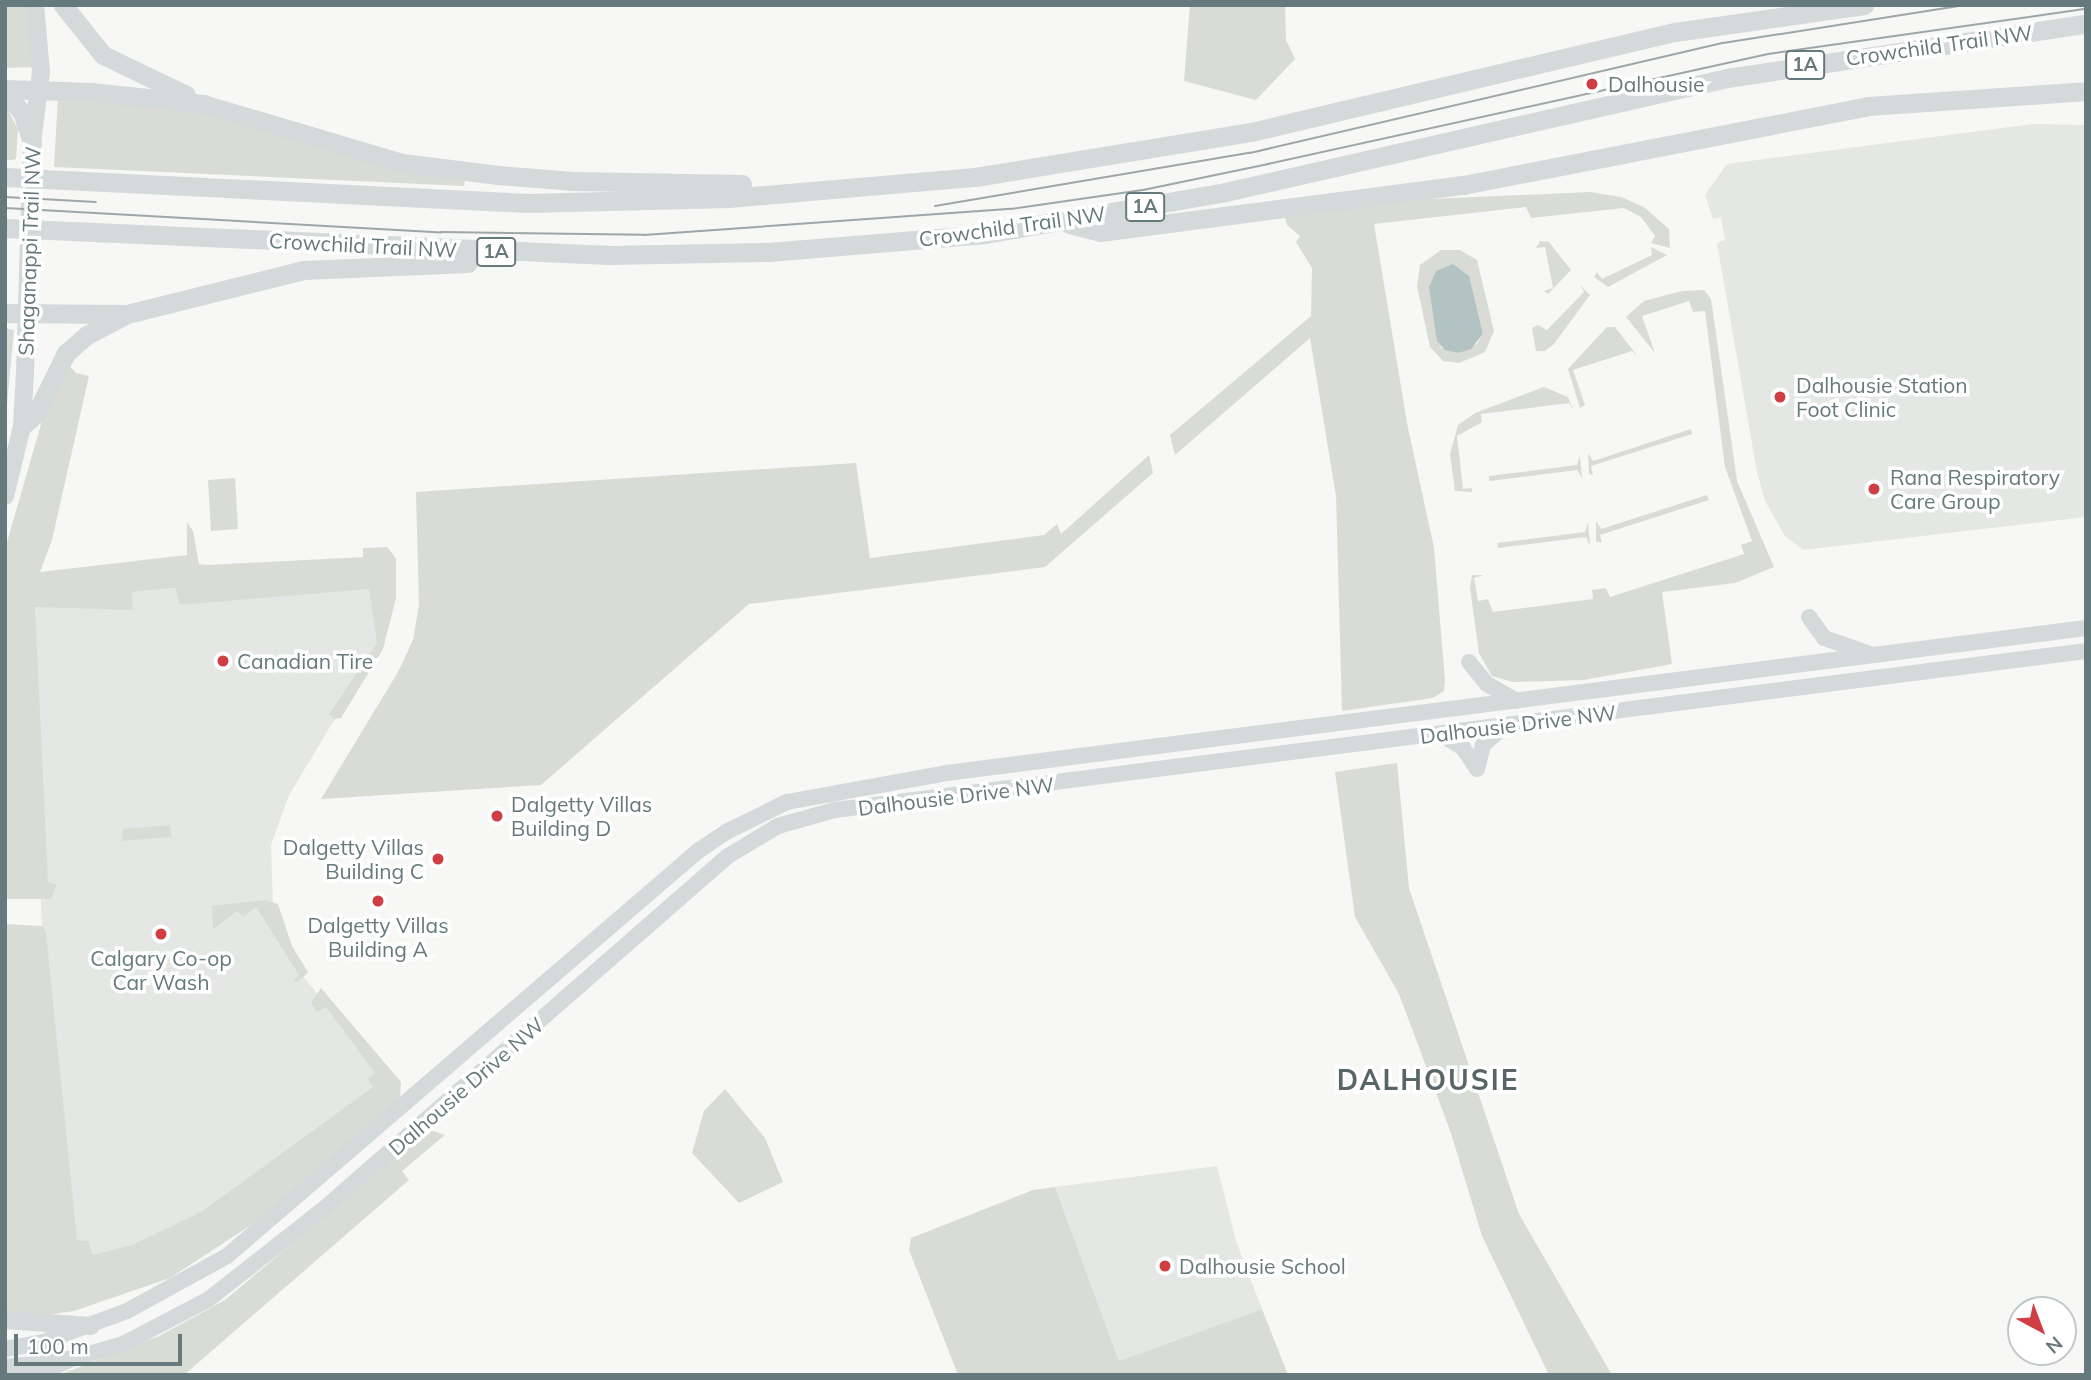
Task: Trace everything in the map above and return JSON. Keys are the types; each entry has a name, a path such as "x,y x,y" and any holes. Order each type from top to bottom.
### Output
{"highway":[{"path":"63,5 84,37 103,55 203,104 402,163 573,181 792,182 819,189"},
{"path":"5,177 527,203 729,198 975,177 1251,132 1675,33 1779,5"},
{"path":"1675,33 1864,5"},
{"name":"Crowchild Trail NW","path":"5,228 493,252 768,251 1065,223 1352,165 1727,78 2086,24"},
{"path":"5,92 40,90 203,104"},
{"path":"1065,223 1100,232 1463,185 1849,109 1938,98 2086,91"},
{"path":"5,92 22,112 32,143"},
{"path":"2051,94 2086,99"},
{"path":"22,426 36,414 66,353 87,335 127,314 304,270 471,263 493,252"},
{"path":"5,313 127,314"}],"main road":[{"name":"Shaganappi Trail NW","path":"5,496 22,426 32,143 40,90 35,5"},
{"path":"5,1320 91,1326"},
{"path":"32,1375 68,1360"}],"street":[{"path":"1808,617 1824,638 1877,655"},
{"name":"Dalhousie Drive NW","path":"5,1349 91,1326 185,1283 227,1256 698,851 766,811 865,784 2086,628"},
{"name":"Dalhousie Drive NW","path":"5,1367 68,1360 165,1326 258,1263 728,856 778,826 835,810 2086,651"},
{"path":"1469,662 1487,684 1516,701"},
{"path":"1440,733 1463,748 1477,769 1483,745 1506,725"}],"shaded area":[{"path":"5,5 30,5 35,67 5,68"},
{"path":"1190,5 1285,5 1286,40 1295,59 1256,100 1184,81"},
{"path":"58,97 143,102 206,114 425,175 465,181 464,186 54,167"},
{"path":"5,105 18,129 16,159 12,160 5,160"},
{"path":"2033,124 2086,125 2086,517 1803,550 1785,536 1765,501 1757,472 1717,243 1725,240 1721,217 1713,219 1705,195 1727,164"},
{"path":"1590,192 1621,197 1644,207 1669,229 1670,248 1651,243 1655,236 1641,217 1624,208 1531,218 1526,207 1374,224 1407,423 1434,548 1445,681 1444,691 1433,698 1342,711 1336,496 1310,338 1175,455 1170,435 1311,316 1312,268 1296,242 1300,236 1287,225 1285,217 1430,199"},
{"path":"1540,241 1549,242 1571,270 1548,294 1544,291 1553,288 1545,247 1536,248"},
{"path":"1651,247 1667,255 1608,287 1594,277 1597,272 1602,279 1652,255"},
{"path":"1441,250 1460,250 1477,260 1494,331 1485,352 1459,363 1443,361 1430,347 1417,286 1420,265","holes":["1477,310 1483,334 1477,344 1458,353 1440,347"]},
{"path":"1453,264 1469,276 1483,334 1471,349 1458,353 1445,350 1437,341 1429,287 1436,271"},
{"path":"1580,285 1590,295 1554,344 1545,351 1536,351 1532,328 1538,325 1547,330 1584,292"},
{"path":"1704,290 1711,299 1737,481 1774,567 1735,583 1662,592 1672,664 1584,680 1513,682 1492,676 1479,653 1470,588 1472,575 1484,575 1474,578 1478,601 1488,599 1493,612 1593,599 1592,590 1606,588 1610,597 1744,554 1741,545 1752,541 1725,467 1705,311 1693,312 1689,301 1642,316 1655,353 1626,317 1644,301 1682,291"},
{"path":"1607,327 1615,327 1638,357 1632,351 1573,370 1585,405 1580,408 1568,369"},
{"path":"5,328 14,330 5,426"},
{"path":"67,363 76,373 89,376 52,540 40,572 187,555 187,522 193,531 199,564 363,557 363,548 387,547 396,558 396,598 383,649 341,718 334,719 329,714 377,643 369,589 179,605 176,588 132,592 133,610 35,607 48,882 57,885 51,899 5,899 5,549 44,414"},
{"path":"1544,387 1568,397 1573,410 1569,403 1481,414 1482,422 1457,436 1463,489 1472,488 1472,492 1455,491 1450,454 1458,425 1475,413"},
{"path":"1691,429 1692,434 1591,466 1593,475 1589,474 1588,453 1593,461"},
{"path":"1149,455 1153,473 1045,567 749,604 541,785 321,799 398,672 413,640 419,605 416,492 856,463 870,558 1044,535 1057,524 1061,534"},
{"path":"1580,455 1582,478 1577,470 1489,481 1489,476 1577,465"},
{"path":"235,478 238,529 211,531 208,480"},
{"path":"1707,495 1709,500 1600,535 1602,543 1596,541 1596,521 1601,529"},
{"path":"1588,522 1590,546 1586,537 1498,548 1497,543 1585,532"},
{"path":"389,583 381,642 289,795 271,845 273,907 302,975 391,1084 180,1247 68,1282 42,926 27,602 133,610 132,592 177,588 179,605"},
{"path":"1397,763 1409,888 1519,1214 1612,1375 1549,1375 1482,1236 1451,1133 1399,994 1355,917 1335,772"},
{"path":"170,825 172,844 170,837 122,841 123,829"},
{"path":"265,900 278,904 292,946 308,972 299,981 292,982 299,975 256,907 243,917 237,911 213,929 212,906"},
{"path":"5,924 42,926 46,933 77,1240 88,1241 93,1255 132,1245 201,1212 373,1087 368,1079 375,1073 326,1007 317,1012 311,1003 321,988 401,1082 400,1098 271,1212 170,1278 74,1311 32,1317 5,1312"},
{"path":"725,1089 765,1138 783,1182 739,1203 692,1153 704,1111"},
{"path":"428,1129 445,1135 402,1171 409,1180 184,1375 59,1375 159,1336 225,1300"},
{"name":"Dalhousie School","path":"1217,1166 1236,1241 1262,1309 1119,1361 1055,1187"},
{"path":"1055,1187 1119,1361 1262,1309 1288,1375 958,1375 909,1250 911,1238 1033,1190"}],"tram line":[{"path":"935,206 1250,153 1723,43 1965,5"},
{"path":"5,208 441,232 644,235 1011,209 1143,190 1768,54 2086,9"},
{"path":"5,197 96,202"}],"place":[{"name":"Dalhousie","path":"1592,84"},
{"name":"Dalhousie Station Foot Clinic","path":"1780,397"},
{"name":"Rana Respiratory Care Group","path":"1874,489"},
{"name":"Canadian Tire","path":"223,661"},
{"name":"Dalgetty Villas Building D","path":"497,816"},
{"name":"Dalgetty Villas Building C","path":"438,859"},
{"name":"Dalgetty Villas Building A","path":"378,901"},
{"name":"Calgary Co-op Car Wash","path":"161,934"},
{"name":"Dalhousie School","path":"1165,1266"}],"district":[{"name":"DALHOUSIE","path":"1428,1080"}]}
